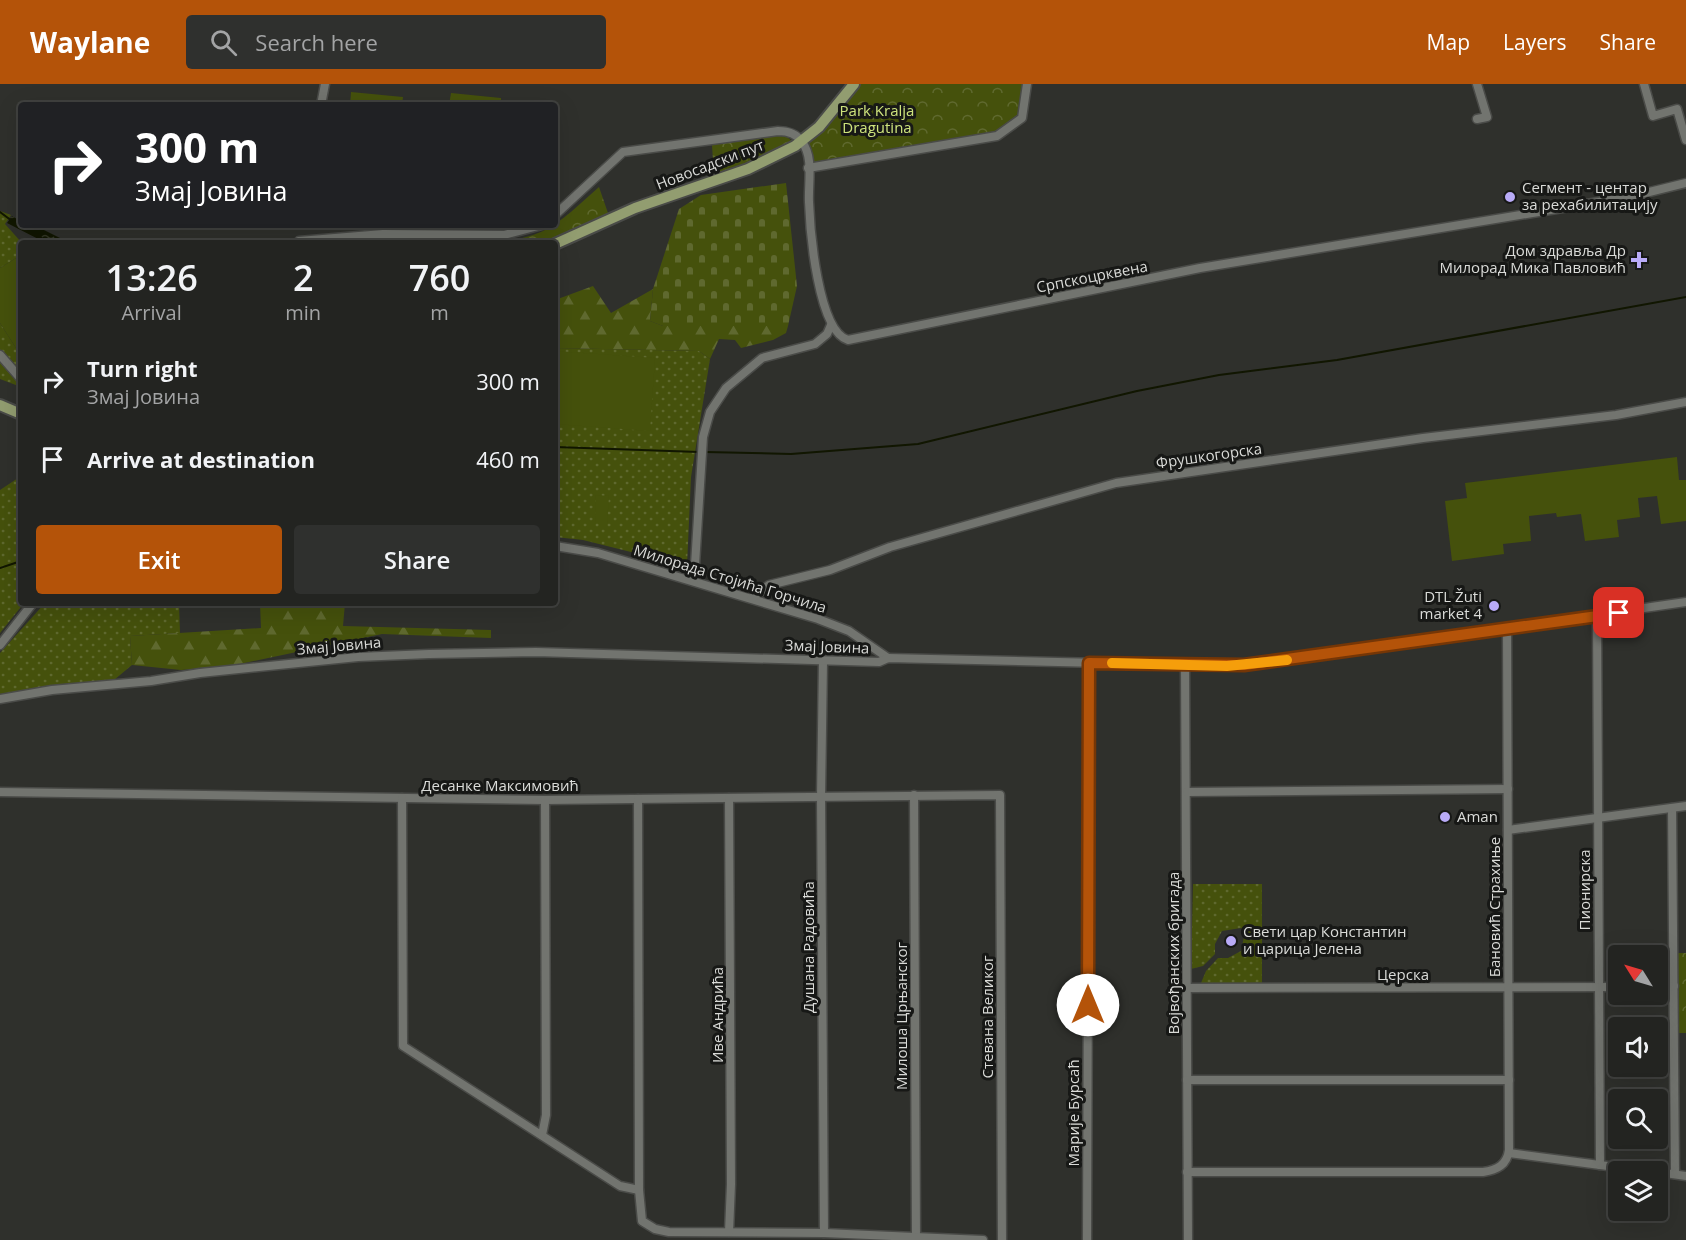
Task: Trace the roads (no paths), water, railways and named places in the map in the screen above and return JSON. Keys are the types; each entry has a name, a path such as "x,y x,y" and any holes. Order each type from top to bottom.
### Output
{"main road":[{"name":"Новосадски пут","path":"558,243 635,208 748,169 802,141 826,120 854,84"},
{"path":"0,405 18,413"}],"street":[{"path":"322,102 325,84"},
{"path":"808,168 997,136 1022,118 1027,84"},
{"path":"1477,84 1486,117 1477,119"},
{"path":"1644,84 1653,116 1677,109 1686,140"},
{"path":"558,212 623,152 778,131 792,134 802,141 807,152 809,205 817,264 825,312 831,325 820,341 762,358 726,388 710,412 702,437 694,581"},
{"name":"Српскоцрквена","path":"831,325 843,338 848,340 1200,268 1650,192 1686,183"},
{"path":"311,240 383,234 504,235 531,228"},
{"path":"0,355 18,376"},
{"name":"Фрушкогорска","path":"752,598 769,585 830,570 890,547 1116,483 1423,438 1616,415 1686,402"},
{"name":"Милорада Стојића Горчила","path":"558,546 598,553 752,598 840,627 888,658"},
{"name":"Змај Јовина","path":"0,699 52,690 151,681 200,673 405,655 536,652 879,662 888,658 1185,665 1264,663 1686,602"},
{"path":"0,645 31,606"},
{"name":"Пионирска","path":"1597,616 1600,1165"},
{"name":"Бановић Страхиње","path":"1508,629 1509,1152"},
{"name":"Душана Радовића","path":"823,661 821,797 824,1233"},
{"name":"Марије Бурсаћ","path":"1087,1240 1089,663"},
{"name":"Војвођанских бригада","path":"1185,665 1188,1240"},
{"path":"1187,792 1508,789"},
{"name":"Десанке Максимовић","path":"0,792 545,800 1000,795"},
{"name":"Милоша Црњанског","path":"914,795 916,1237"},
{"name":"Стевана Великог","path":"1000,795 1002,1240"},
{"path":"402,798 403,1046 620,1186 639,1190"},
{"name":"Иве Андрића","path":"729,798 731,1172 729,1232"},
{"path":"638,799 639,1190 642,1221 655,1229 669,1232 824,1233 983,1240"},
{"path":"542,1135 546,1115 545,800"},
{"path":"1508,830 1686,806"},
{"path":"1672,808 1675,1174"},
{"path":"1668,986 1674,986"},
{"name":"Церска","path":"1187,988 1608,987"},
{"path":"1187,1080 1509,1080"},
{"path":"1187,1172 1483,1172 1500,1167 1509,1152 1608,1166"},
{"path":"1668,1173 1686,1176"}],"water":[{"path":"12,216 18,221 18,228 40,228 64,240 40,240 7,223"}],"waterway":[{"path":"0,212 12,221"},
{"path":"705,452 791,454 918,444 1137,391 1219,375 1337,360 1686,297"},
{"path":"558,447 699,452"},
{"path":"0,568 18,562"}],"place":[{"name":"Сегмент - центар за рехабилитацију","path":"1510,197"},
{"name":"Дом здравља Др Милорад Мика Павловић","path":"1639,260"},
{"name":"DTL Žuti market 4","path":"1494,606"},
{"name":"Aman","path":"1445,817"},
{"name":"Свети цар Константин и царица Јелена","path":"1231,941"}],"park label":[{"name":"Park Kralja Dragutina","path":"877,120"}]}
